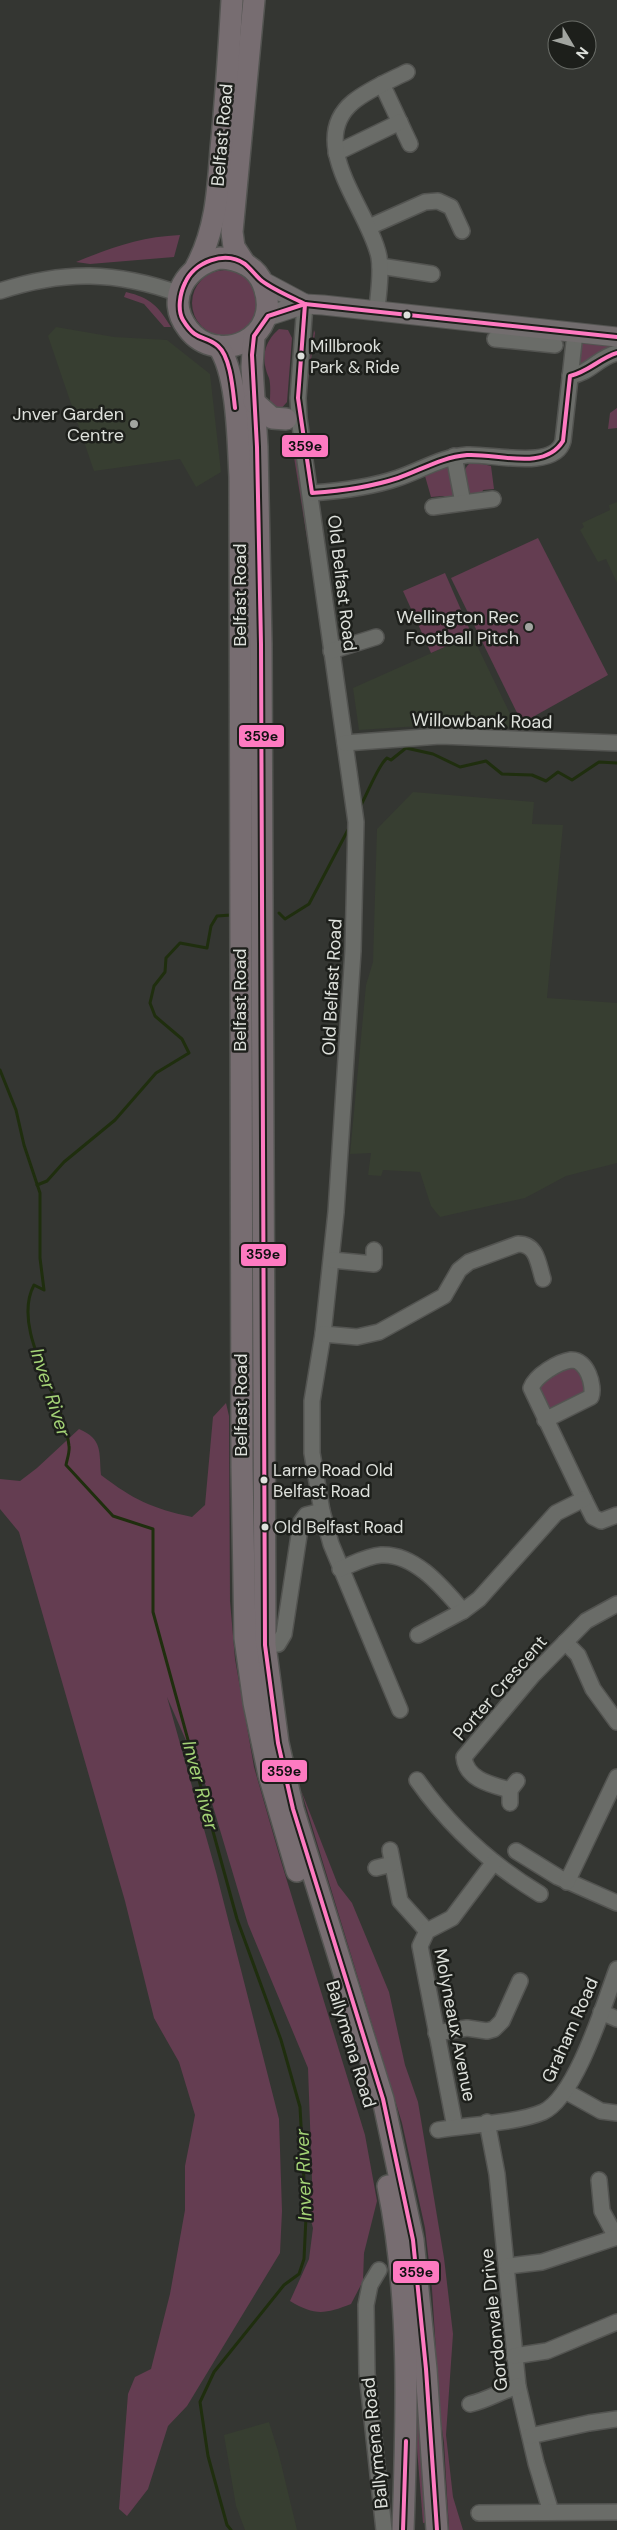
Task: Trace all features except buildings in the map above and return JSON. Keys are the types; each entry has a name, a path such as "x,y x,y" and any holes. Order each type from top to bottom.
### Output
{"highway":[{"name":"Belfast Road","path":"196,267 207,247 214,219 224,117 232,0"},
{"name":"Belfast Road","path":"245,264 234,246 233,215 254,0"},
{"path":"220,258 233,259 245,264 262,281 269,302 268,316 254,336 231,346 218,346 202,342 185,325 179,310 180,294 188,274 196,267 208,260 220,258"},
{"name":"Belfast Road","path":"254,336 252,367 261,644 256,1651"},
{"name":"Belfast Road","path":"218,346 227,362 231,380 237,424 240,477 242,1487 245,1638 256,1651"},
{"path":"254,402 272,418 293,419"},
{"name":"Ballymena Road","path":"256,1651 254,1703 269,1775 284,1831 358,2064 379,2140 398,2250 406,2358 403,2530"},
{"name":"Ballymena Road","path":"256,1651 293,1809 382,2099 411,2232 424,2341 437,2530"},
{"path":"406,2358 418,2530"}],"main road":[{"path":"262,281 305,304 378,311 504,335 575,333 617,337"},
{"path":"268,316 305,304"}],"street":[{"path":"378,311 380,266 369,227 347,182 336,153 335,136 344,113 357,99 406,72"},
{"path":"382,84 410,144"},
{"path":"336,153 400,122"},
{"path":"369,227 424,202 434,201 451,207 462,231"},
{"path":"380,266 424,268"},
{"path":"0,291 68,277 99,275 130,278 180,294"},
{"name":"Old Belfast Road","path":"305,304 298,398 293,419 312,493 331,651 356,805 353,951 332,1260 312,1401 312,1444 322,1511 340,1569 400,1710"},
{"path":"312,493 388,481 439,460 454,456 476,454 520,458 555,453 563,441 575,333"},
{"path":"504,335 556,346"},
{"path":"570,376 583,374 608,356 617,353"},
{"path":"454,456 463,503"},
{"path":"432,507 493,500"},
{"path":"331,651 376,636"},
{"name":"Willowbank Road","path":"346,743 440,736 617,743"},
{"path":"323,1334 357,1337 378,1332 444,1296 459,1270 469,1262 518,1244 526,1244 533,1249 543,1279"},
{"path":"332,1260 374,1264 374,1250"},
{"path":"545,1420 584,1499 597,1520 608,1519 617,1515"},
{"path":"425,1636 479,1598 556,1513 584,1499"},
{"path":"256,1651 278,1644 284,1634 301,1522 306,1515 322,1511"},
{"path":"340,1569 379,1555 400,1558 431,1577 463,1611"},
{"name":"Porter Crescent","path":"512,1791 482,1781 468,1771 464,1758 533,1674 594,1615 617,1604"},
{"name":"Porter Crescent","path":"565,1642 578,1655 593,1689 617,1722"},
{"path":"567,1882 617,1777"},
{"path":"419,1787 460,1833 513,1877 540,1894"},
{"path":"516,1851 567,1882 617,1903"},
{"name":"Molyneaux Avenue","path":"376,1868 391,1857 400,1901 427,1931"},
{"name":"Molyneaux Avenue","path":"455,2127 420,1955 421,1942 427,1931 450,1920 494,1862"},
{"name":"Graham Road","path":"438,2130 537,2114 552,2107 565,2091 581,2060 617,1969"},
{"path":"436,2033 467,2028 487,2031 495,2028 502,2021 520,1981"},
{"path":"601,2012 617,2019"},
{"path":"565,2091 601,2111 617,2113"},
{"name":"Gordonvale Drive","path":"487,2122 496,2169 508,2266 518,2386 551,2512"},
{"path":"508,2266 542,2262 617,2237 604,2215 599,2180"},
{"name":"Ballymena Road","path":"379,2270 370,2285 366,2305 367,2373 384,2530"},
{"path":"514,2356 547,2351 617,2322"},
{"path":"467,2403 490,2400 503,2391 518,2386"},
{"path":"530,2436 617,2419"},
{"path":"487,2508 551,2512 617,2512"}],"shaded area":[{"path":"180,235 174,257 90,264 76,262 127,244 152,238"},
{"path":"225,270 238,272 248,280 256,290 258,303 256,316 248,326 238,334 225,336 212,334 202,326 194,316 192,303 194,290 202,280 212,272"},
{"path":"126,292 148,300 158,308 171,327 164,327 144,304 124,297"},
{"path":"56,327 114,337 167,340 210,374 221,472 196,487 180,459 94,471 48,336"},
{"path":"279,329 288,330 292,338 287,402 279,411 270,402 270,384 264,358 270,340"},
{"path":"314,330 315,333 306,387"},
{"path":"585,341 617,344 583,368 578,364 581,345"},
{"path":"617,408 617,428 608,429 610,413"},
{"path":"298,450 316,574 313,575 293,451"},
{"path":"478,463 491,466 494,489 483,490 481,496 468,497 464,479 466,467 469,464"},
{"path":"446,467 452,469 458,495 450,499 443,496 431,497 425,476"},
{"path":"617,502 617,583 606,559 598,562 580,530 584,527 582,523 610,510 609,505"},
{"name":"Wellington Rec Football Pitch","path":"538,538 608,675 522,723 451,578"},
{"path":"445,573 472,635 431,653 403,591"},
{"path":"472,635 514,722 508,728 435,725 359,730 353,688"},
{"path":"413,792 534,802 532,824 563,825 547,998 617,1003 617,1163 566,1176 525,1198 440,1217 431,1206 420,1172 383,1170 381,1176 368,1175 371,1153 350,1154 366,985 373,962 377,829"},
{"path":"574,1366 584,1374 588,1394 547,1410 538,1384 568,1367"},
{"path":"226,1403 229,1416 230,1601 235,1659 254,1767 365,2135 377,2201 364,2253 363,2281 351,2304 334,2310 320,2312 306,2309 290,2301 309,2259 313,2228 307,2206 312,2180 308,2068 248,1924 209,1793 167,1697 216,1872 279,2119 282,2211 280,2253 187,2406 168,2426 148,2489 127,2516 119,2509 128,2394 135,2377 151,2369 170,2294 185,2210 185,2166 195,2115 179,2062 154,2018 125,1901 19,1532 0,1509 0,1479 20,1481 79,1429 87,1433 96,1442 101,1475 133,1497 165,1510 192,1517 205,1505 213,1417"},
{"path":"301,1790 338,1885 352,1903 389,1992 405,2065 418,2102 444,2258 453,2334 446,2435 453,2497 463,2530 449,2530 432,2289 425,2228 402,2123"},
{"path":"408,2255 428,2522 423,2523 416,2436"},
{"path":"269,2422 297,2530 245,2530 236,2506 224,2435"}],"waterway":[{"path":"360,807 376,773 387,758 391,760 406,748 433,754 460,767 486,761 502,774 532,775 546,781 558,772 572,780 599,762 617,763"},
{"path":"279,913 285,919 309,904 350,826"},
{"path":"37,1185 47,1181 64,1162 115,1120 156,1073 189,1053 182,1039 155,1016 150,1003 154,986 165,972 166,958 180,943 207,948 211,926 217,916 231,915"},
{"name":"Inver River","path":"0,1070 16,1110 24,1145 40,1193 40,1258 44,1290 34,1285 28,1303 29,1323 33,1343 65,1427 69,1448 66,1465 113,1516 153,1529 153,1612 237,1919 281,2040 300,2107 306,2217 304,2259 299,2274 284,2285 214,2372 200,2402 208,2456 227,2525 231,2530"}],"transit line":[{"name":"359e","path":"235,408 229,366 222,351 213,342 192,332 181,316 181,296 189,276 195,269 211,260 220,258 237,260 245,264 267,284 305,304"},
{"name":"359e","path":"305,304 298,398 312,493 345,490 377,484 458,456 479,455 519,459 532,459 544,456 555,450 563,441 570,376 617,353"},
{"name":"359e","path":"437,2530 426,2369 413,2240 383,2099 293,1809 278,1743 265,1645 261,644 257,447 252,355 254,336 268,316 305,304 617,337"},
{"name":"359e","path":"403,2530 406,2441"}],"place":[{"name":"Millbrook Park & Ride","path":"301,356"},
{"name":"Jnver Garden Centre","path":"134,424"},
{"name":"Wellington Rec Football Pitch","path":"529,627"},
{"name":"Larne Road Old Belfast Road","path":"264,1480"},
{"name":"Old Belfast Road","path":"265,1527"}]}
